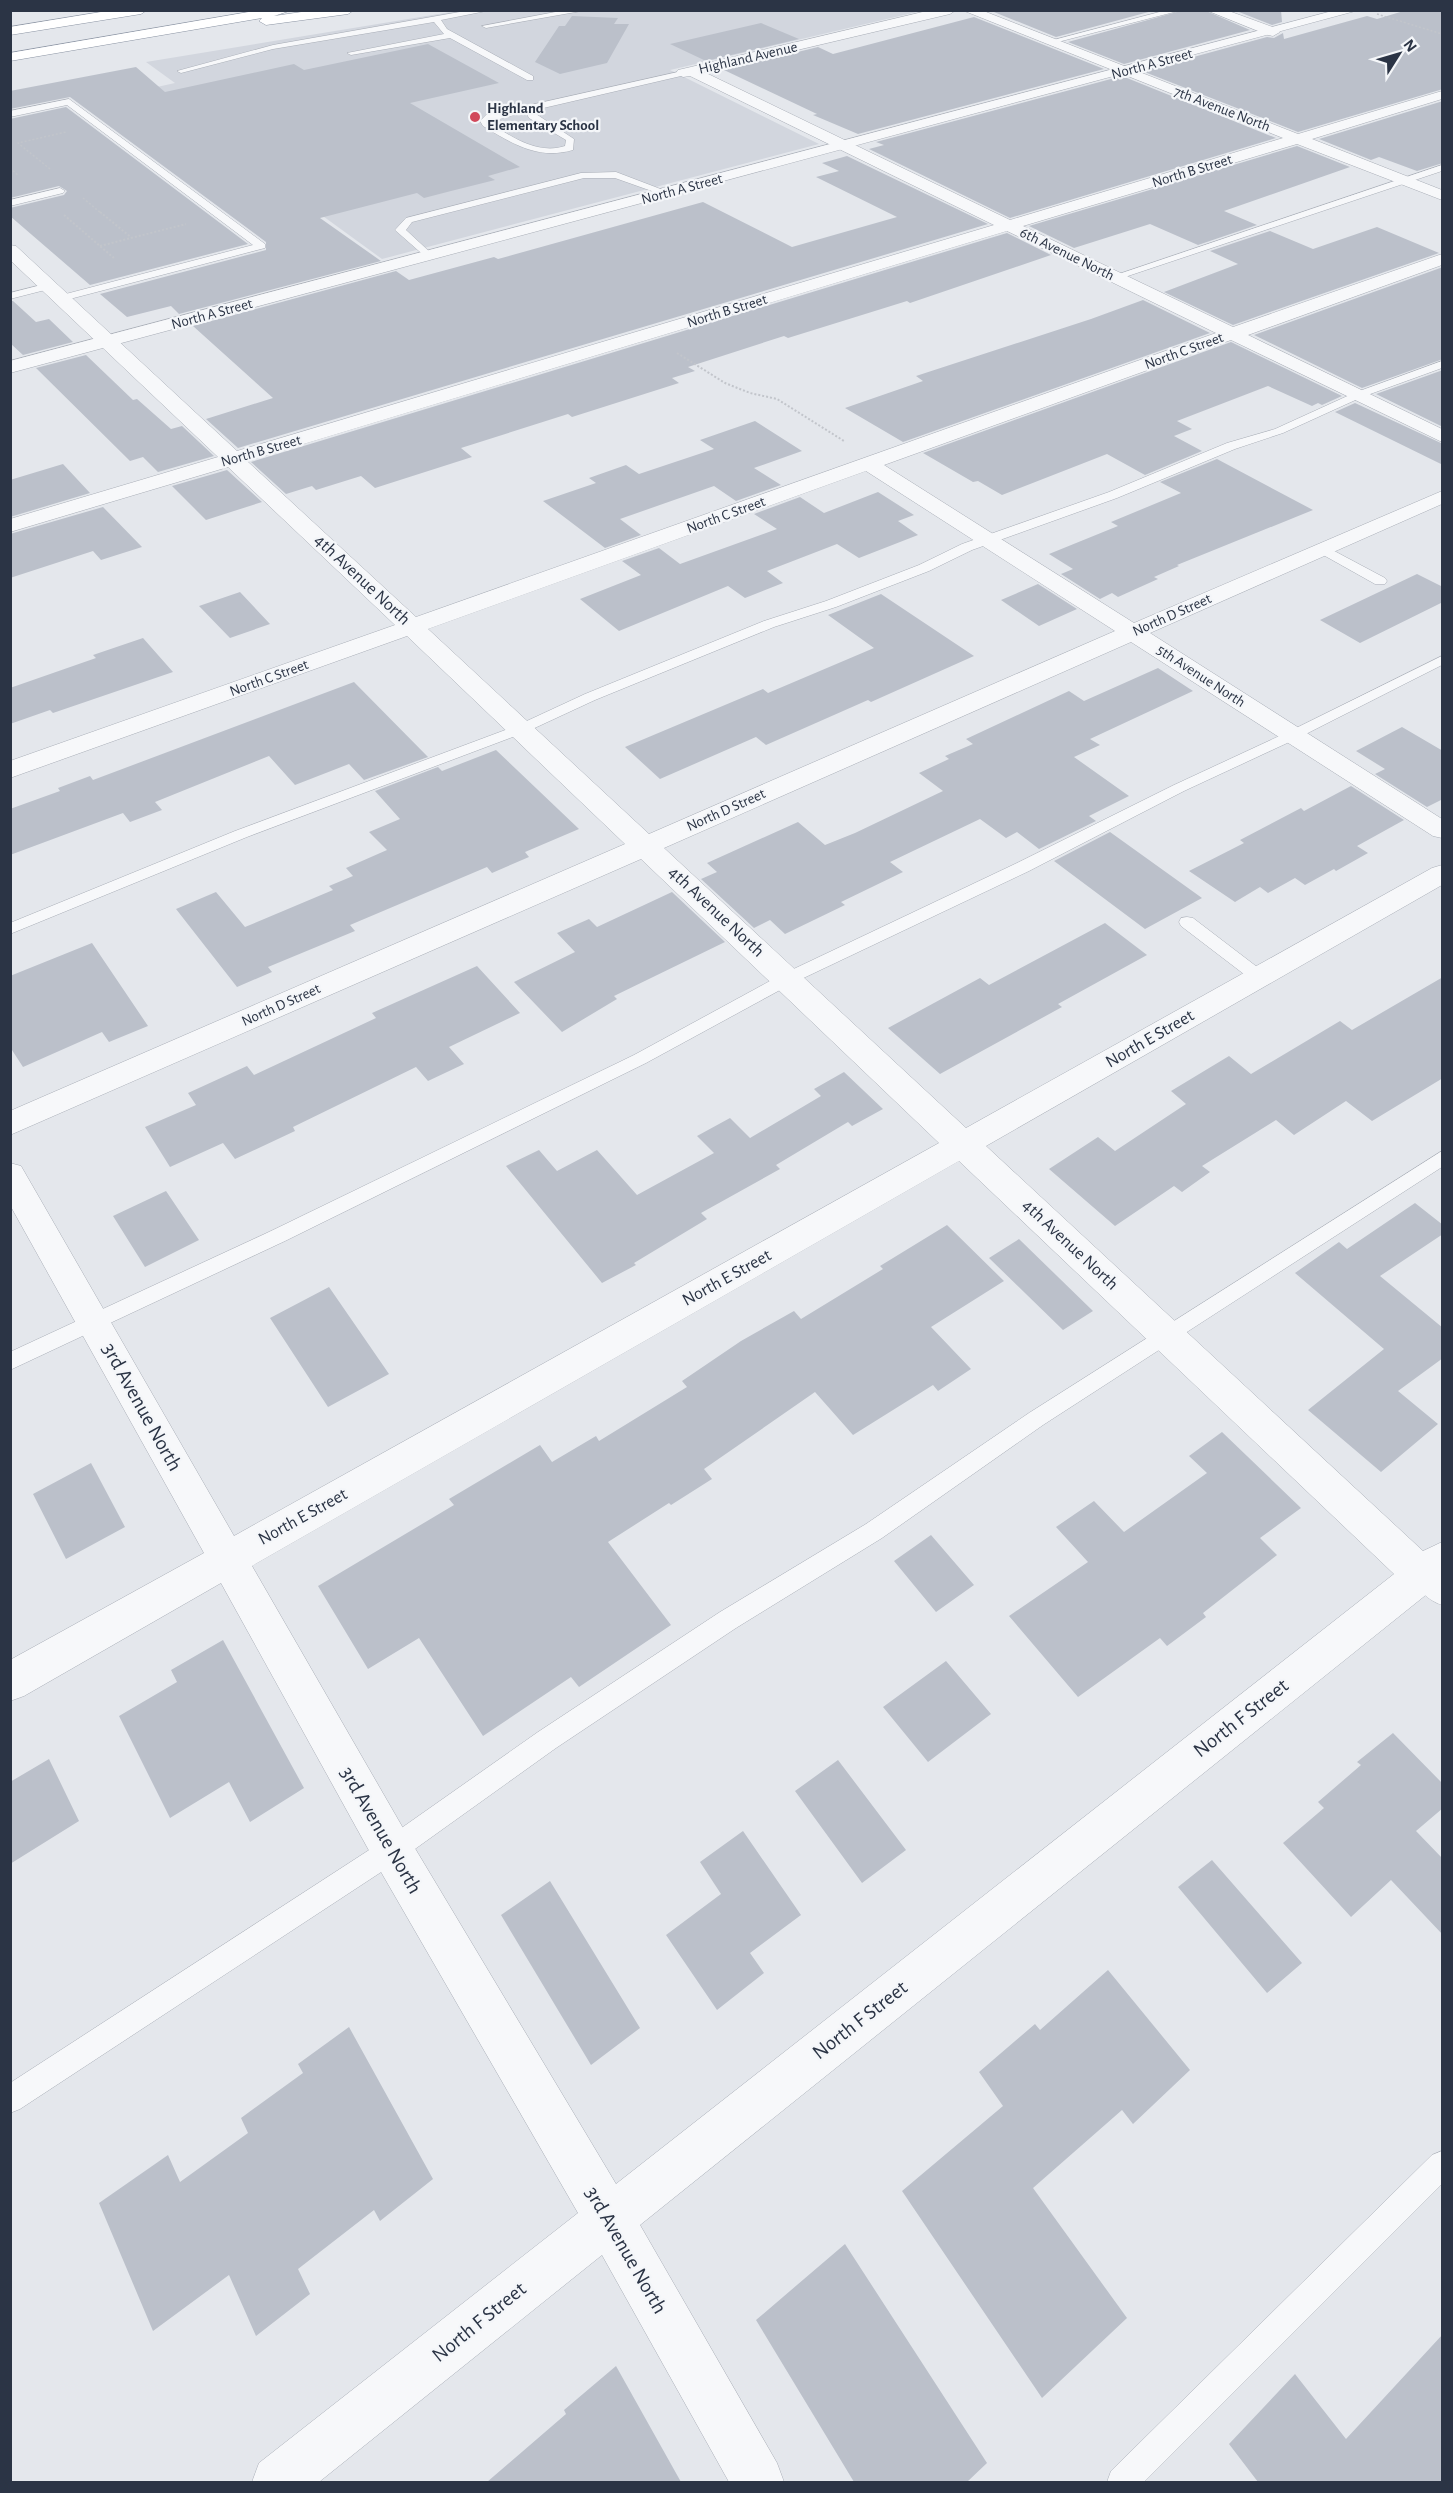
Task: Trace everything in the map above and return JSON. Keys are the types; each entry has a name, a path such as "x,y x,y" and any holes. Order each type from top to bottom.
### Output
{"highway":[{"path":"47,25 105,10"},
{"path":"10,31 141,10"},
{"path":"10,57 286,10"},
{"path":"165,31 321,15 348,10"}],"street":[{"name":"Highland Avenue","path":"684,73 950,10"},
{"name":"7th Avenue North","path":"968,10 1443,195"},
{"path":"1212,10 1273,32"},
{"name":"North A Street","path":"10,367 1353,10"},
{"name":"6th Avenue North","path":"684,73 844,146 1443,436"},
{"name":"North B Street","path":"10,526 1443,95"},
{"name":"4th Avenue North","path":"10,249 1166,1335 1436,1576"},
{"name":"North C Street","path":"10,770 1443,259"},
{"name":"5th Avenue North","path":"869,464 1443,830"},
{"name":"North D Street","path":"10,1124 1443,497"},
{"name":"North E Street","path":"10,1682 1443,874"},
{"name":"3rd Avenue North","path":"10,1175 392,1850 609,2219 758,2482"},
{"name":"North F Street","path":"278,2482 609,2219 1436,1576"}],"lane":[{"path":"182,71 273,47 487,10"},
{"path":"486,26 583,10"},
{"path":"1050,42 1178,10"},
{"path":"436,19 444,31 530,78"},
{"path":"351,53 451,35"},
{"name":"Highland Avenue","path":"545,105 489,117 484,121 530,149 552,153 570,148 570,139 532,116 531,112 536,107 545,105 684,73"},
{"path":"10,114 69,102 261,246 56,292 10,296"},
{"path":"1115,277 1443,168"},
{"path":"428,256 400,230 408,220 584,175 616,175 666,193"},
{"path":"10,203 60,191"},
{"path":"10,929 242,834 521,729 590,696 769,624 862,592 988,540 1113,495 1231,446 1279,431 1358,395 1443,364"},
{"path":"1323,549 1380,581"},
{"path":"10,1362 278,1236 640,1059 787,979 1023,867 1179,788 1293,735 1443,660"},
{"path":"1187,922 1259,977"},
{"path":"10,2099 392,1850 557,1734 728,1620 874,1531 1036,1419 1443,1158"},
{"path":"1122,2482 1443,2164"}],"path":[{"path":"1370,12 1443,34"},
{"path":"53,172 18,143 70,132 64,126"},
{"path":"82,197 132,238"},
{"path":"60,212 116,260"},
{"path":"99,246 186,224 177,217"},
{"path":"676,352 725,383 750,393 777,399 845,441"}],"shaded area":[{"name":"Highland Elementary School","path":"457,11 921,11 670,70 819,144 382,259 148,89 175,83 146,62"}],"building":[{"path":"1002,10 1156,10 1056,37 994,12"},
{"path":"1184,10 1204,10 1250,30 1124,64 1068,42"},
{"path":"1234,10 1281,10 1282,22 1272,25"},
{"path":"1407,10 1443,10 1443,89 1298,132 1142,71 1267,37 1274,38 1283,33 1284,39 1367,16 1377,19"},
{"path":"572,16 618,18 614,24 629,24 607,63 560,74 535,62 559,26 565,26"},
{"path":"974,17 1104,69 858,134 813,115 817,114 724,70 818,47 833,54"},
{"path":"761,23 799,39 706,61 670,44"},
{"path":"428,44 499,83 410,103 520,167 488,176 495,180 424,198 417,193 320,218 381,261 179,314 171,306 127,317 100,294 266,250 266,242 70,97 10,109 10,91 136,67 165,92 294,64 304,70"},
{"path":"1122,76 1276,138 1010,218 869,149 884,145 876,142"},
{"path":"1443,101 1443,163 1417,171 1379,157 1371,160 1319,139"},
{"path":"66,107 248,244 90,285 10,216 10,208 64,195 67,191 59,186 10,198 10,119"},
{"path":"1297,146 1350,167 1224,211 1257,225 1198,245 1150,224 1074,248 1029,226"},
{"path":"847,156 988,224 238,448 206,419 273,398 193,326 396,271 409,280 494,257 498,259 703,202 792,247 897,217 816,177 839,171 822,163"},
{"path":"1377,227 1439,253 1233,325 1164,292 1238,264 1210,251 1270,231 1313,249"},
{"path":"1007,233 1051,255 910,303 907,301 788,338 784,336 688,367 695,371 672,378 679,383 572,417 568,414 461,448 472,457 375,488 361,476 316,490 312,486 286,494 251,462"},
{"path":"1443,267 1443,359 1362,388 1254,335"},
{"path":"1143,300 1210,333 903,442 845,408 923,381 916,376"},
{"path":"10,301 13,301 36,322 49,319 73,342 23,355 10,343"},
{"path":"1231,342 1342,396 1322,405 1318,403 1312,406 1268,386 1177,421 1192,429 1174,436 1202,451 1145,475 1107,454 1002,495 978,481 973,482 923,453"},
{"path":"86,355 133,400 137,399 171,429 182,426 214,456 158,472 143,457 130,461 36,368"},
{"path":"1443,370 1443,427 1376,394"},
{"path":"1355,403 1443,444 1443,465 1335,412"},
{"path":"755,421 802,451 754,468 781,485 736,501 714,486 620,519 641,535 605,548 543,501 596,483 589,478 626,465 639,474 714,449 700,440"},
{"path":"1217,459 1313,510 1177,565 1179,566 1154,577 1158,579 1118,597 1112,593 1100,599 1061,574 1073,569 1049,554 1118,526 1111,522 1181,493 1160,482"},
{"path":"63,464 90,493 10,517 10,480"},
{"path":"227,470 262,502 206,520 172,486"},
{"path":"878,492 914,515 898,521 918,535 859,558 837,544 767,571 783,583 745,598 728,586 619,631 580,599 641,575 622,561 659,548 680,564 777,529 754,514 800,497 824,513"},
{"path":"103,507 142,547 101,560 93,551 10,578 10,534"},
{"path":"1417,574 1443,587 1443,602 1360,643 1320,620"},
{"path":"1038,584 1077,609 1039,626 1001,600"},
{"path":"240,592 270,624 230,638 199,606"},
{"path":"881,594 974,656 766,745 756,737 660,779 625,747 763,689 768,693 874,648 828,615"},
{"path":"143,638 173,672 53,713 50,710 10,724 10,688 96,658 93,655"},
{"path":"1158,668 1193,691 1090,739 1100,745 1074,757 1129,796 1089,816 1096,821 1039,849 1017,832 1006,838 980,819 890,862 903,872 841,902 845,905 785,934 770,920 754,928 701,879 717,872 707,863 798,822 825,845 855,833 943,791 919,773 949,759 945,756 973,744 966,739 1069,691 1084,701"},
{"path":"354,682 428,757 364,780 349,764 295,785 269,756 155,802 162,810 130,822 123,813 10,855 10,809 60,791 58,788 90,776 93,780"},
{"path":"1402,727 1443,751 1443,799 1427,807 1375,774 1385,769 1356,751"},
{"path":"496,750 579,829 525,852 529,857 492,873 487,867 350,925 355,931 268,967 272,972 237,987 176,909 216,892 245,927 333,890 329,886 353,876 346,868 387,850 369,832 400,819 375,791 438,767 442,771"},
{"path":"1351,786 1404,820 1357,846 1368,853 1336,871 1334,869 1305,885 1295,878 1268,893 1260,887 1235,902 1189,871 1244,843 1240,840 1301,808 1304,811"},
{"path":"1110,832 1202,898 1145,929 1054,861"},
{"path":"672,892 725,942 614,996 617,999 562,1032 514,982 575,952 557,933 589,919 597,927"},
{"path":"1105,923 1147,955 1058,1004 1062,1007 940,1074 888,1028 980,978 989,985"},
{"path":"92,943 148,1026 109,1042 102,1032 23,1067 10,1047 10,976"},
{"path":"477,966 520,1013 449,1047 464,1064 428,1081 416,1067 293,1127 295,1131 235,1159 223,1143 170,1167 145,1127 196,1105 188,1093 247,1066 254,1075 376,1018 372,1013"},
{"path":"1443,977 1443,1078 1372,1121 1346,1101 1294,1135 1276,1120 1202,1166 1210,1172 1182,1192 1174,1186 1115,1226 1049,1169 1098,1137 1115,1151 1186,1104 1171,1091 1229,1056 1251,1074 1340,1021 1352,1030"},
{"path":"844,1072 883,1109 852,1126 848,1122 776,1165 780,1169 701,1213 707,1219 634,1263 636,1265 602,1283 506,1166 539,1150 557,1171 597,1150 637,1195 714,1153 697,1136 730,1118 750,1138 821,1096 814,1089"},
{"path":"166,1191 199,1240 145,1267 113,1216"},
{"path":"1415,1203 1443,1225 1443,1234 1380,1276 1443,1328 1443,1358 1398,1391 1438,1424 1381,1472 1308,1410 1384,1349 1295,1273 1339,1242 1347,1249"},
{"path":"947,1225 1004,1281 931,1327 971,1369 938,1391 933,1385 853,1435 815,1392 704,1469 712,1479 608,1542 671,1625 579,1687 571,1677 483,1736 419,1638 368,1669 318,1586 454,1505 449,1499 540,1445 552,1462 596,1436 599,1441 687,1387 682,1381 741,1341 794,1311 801,1319 883,1269 880,1266"},
{"path":"1019,1239 1093,1311 1063,1330 989,1258"},
{"path":"329,1287 389,1374 328,1407 270,1318"},
{"path":"1222,1432 1301,1508 1260,1538 1277,1555 1203,1613 1206,1617 1167,1646 1160,1638 1078,1697 1009,1616 1088,1562 1056,1527 1094,1501 1124,1532 1207,1473 1189,1456"},
{"path":"91,1463 125,1527 66,1559 33,1494"},
{"path":"931,1535 974,1585 936,1612 894,1561"},
{"path":"223,1640 304,1788 250,1822 229,1782 170,1818 119,1716 177,1682 171,1670"},
{"path":"946,1661 991,1714 928,1762 883,1707"},
{"path":"1393,1733 1443,1784 1443,1808 1416,1831 1443,1859 1443,1935 1391,1880 1351,1917 1283,1843 1324,1808 1318,1802 1361,1765 1357,1762"},
{"path":"49,1759 79,1821 10,1864 10,1782"},
{"path":"838,1760 906,1850 862,1883 795,1791"},
{"path":"743,1831 801,1915 750,1953 764,1973 717,2010 666,1935 721,1894 700,1862"},
{"path":"1212,1860 1302,1963 1267,1993 1178,1887"},
{"path":"550,1881 640,2028 591,2065 501,1915"},
{"path":"1108,1970 1190,2070 1133,2124 1122,2110 1033,2188 1127,2318 1042,2398 902,2191 1003,2106 979,2072 1035,2024 1040,2030"},
{"path":"349,2027 433,2179 380,2221 374,2210 298,2269 310,2294 256,2336 229,2275 153,2331 99,2203 168,2155 180,2182 248,2133 241,2118 303,2073 298,2064"},
{"path":"845,2244 987,2463 967,2482 854,2482 756,2320"},
{"path":"1443,2334 1443,2482 1258,2482 1229,2444 1295,2374 1346,2439"},
{"path":"616,2366 681,2482 487,2482 566,2414 564,2410"}],"place":[{"name":"Highland Elementary School","path":"475,117"}]}
